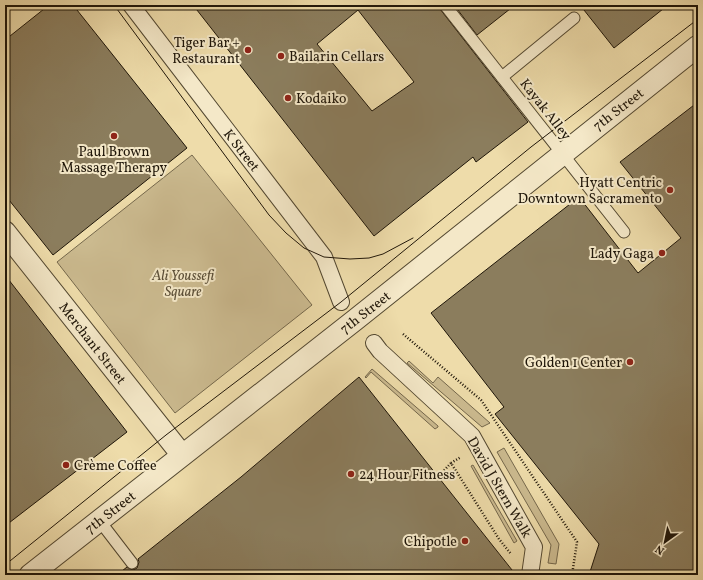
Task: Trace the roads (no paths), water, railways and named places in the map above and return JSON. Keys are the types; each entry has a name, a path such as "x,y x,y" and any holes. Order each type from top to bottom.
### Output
{"street":[{"name":"K Street","path":"130,5 324,257 341,302"},
{"name":"7th Street","path":"30,575 355,320 562,153 698,46"},
{"name":"Merchant Street","path":"5,232 182,455"},
{"name":"David J Stern Walk","path":"374,343 380,351 472,436 534,547 530,575"}],"lane":[{"name":"Kayak Alley","path":"445,5 624,232"},
{"path":"502,77 574,18"},
{"path":"99,520 132,563"}],"tram line":[{"path":"5,8 8,5"},
{"path":"114,5 269,215 286,233 304,248 324,257 350,259 369,258 383,254 413,238"},
{"path":"5,565 166,435 341,302 531,147 698,19"}],"place":[{"name":"Tiger Bar + Restaurant","path":"248,50"},
{"name":"Bailarin Cellars","path":"281,56"},
{"name":"Kodaiko","path":"288,98"},
{"name":"Paul Brown Massage Therapy","path":"114,136"},
{"name":"Hyatt Centric Downtown Sacramento","path":"670,190"},
{"name":"Lady Gaga","path":"662,253"},
{"name":"Golden 1 Center","path":"630,362"},
{"name":"Crème Coffee","path":"66,465"},
{"name":"24 Hour Fitness","path":"351,474"},
{"name":"Chipotle","path":"465,541"}],"park label":[{"name":"Ali Youssefi Square","path":"183,284"}]}
